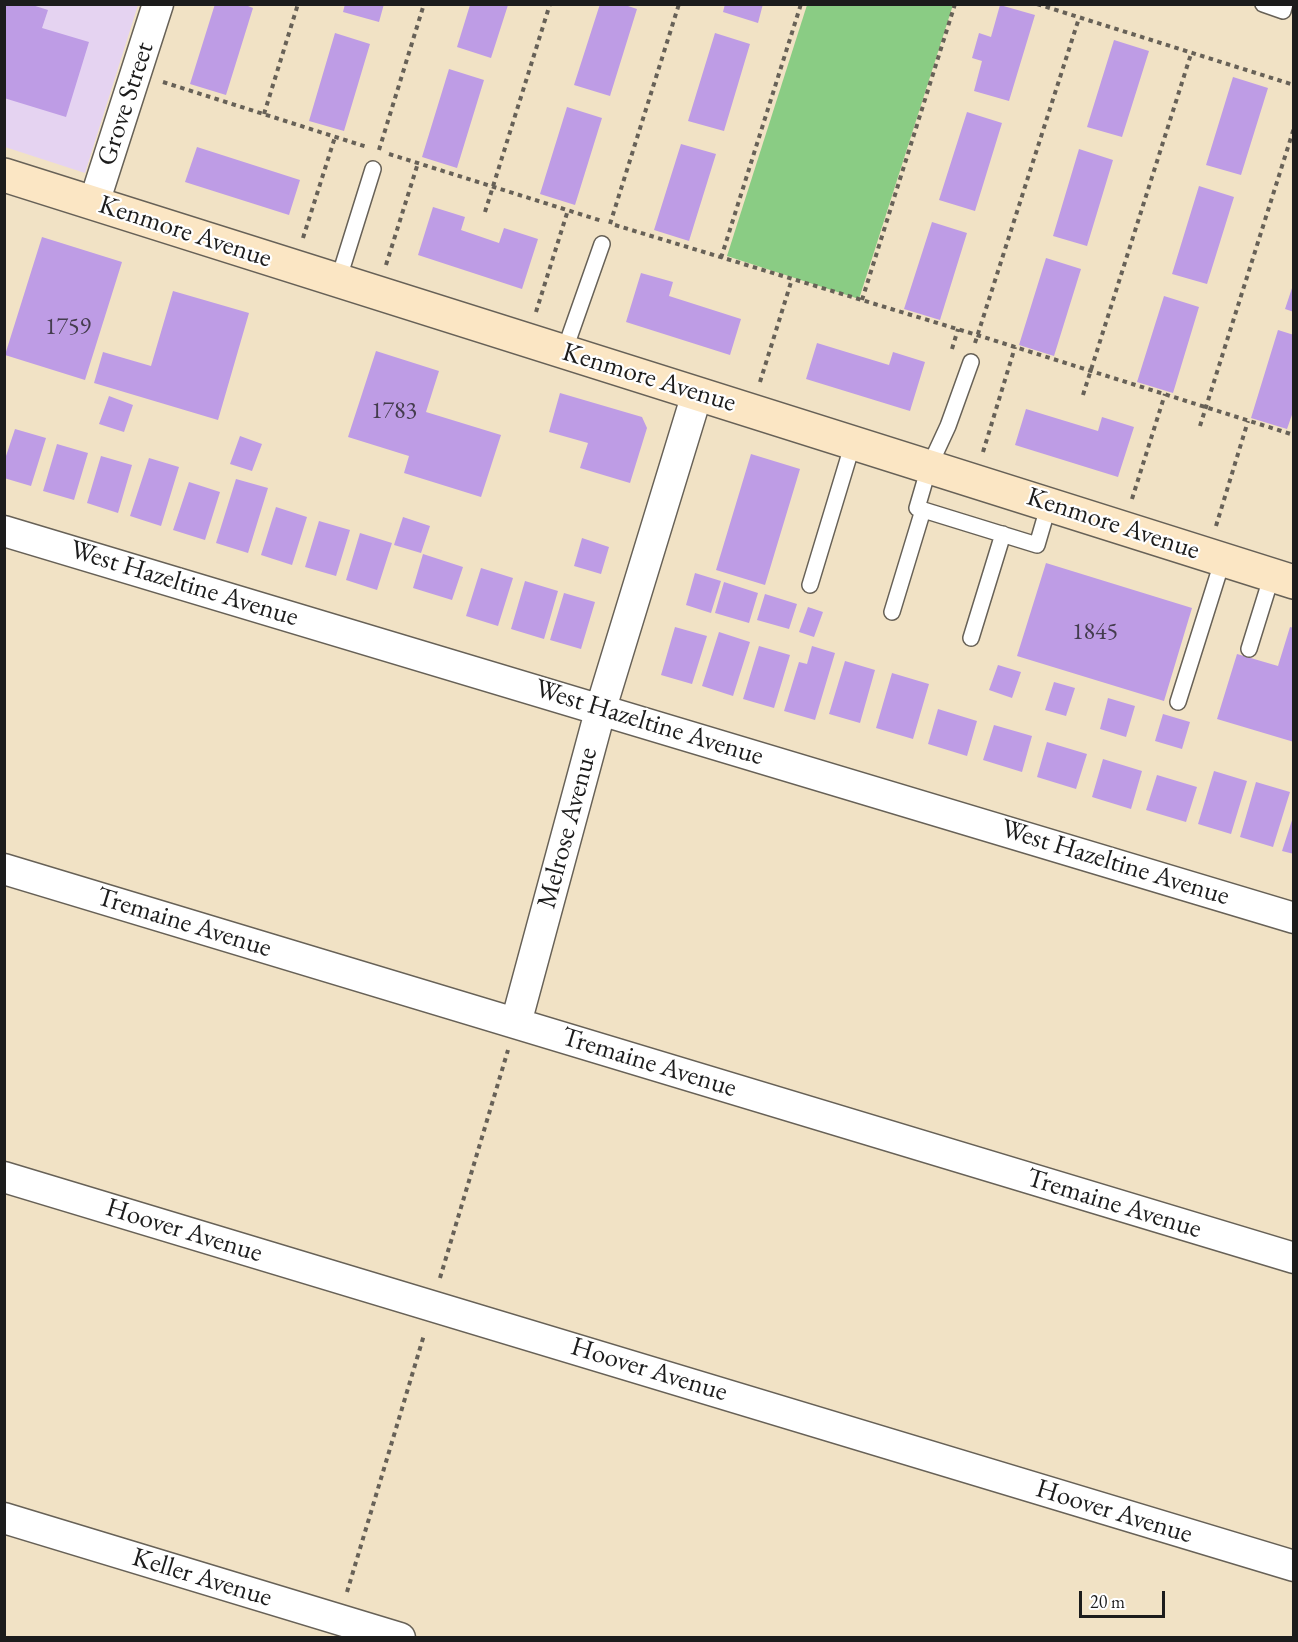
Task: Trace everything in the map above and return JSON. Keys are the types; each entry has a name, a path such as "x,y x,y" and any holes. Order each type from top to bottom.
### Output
{"street":[{"name":"Grove Street","path":"94,203 158,4"},
{"name":"Kenmore Avenue","path":"4,175 1283,578"},
{"name":"Melrose Avenue","path":"516,1023 601,708 697,394"},
{"name":"West Hazeltine Avenue","path":"4,531 601,708 1293,918"},
{"name":"Tremaine Avenue","path":"4,869 1293,1258"},
{"name":"Hoover Avenue","path":"4,1177 1293,1566"},
{"name":"Keller Avenue","path":"4,1518 400,1638"}],"lane":[{"path":"1263,4 1283,11 1285,4"},
{"path":"338,281 373,169"},
{"path":"564,352 602,244"},
{"path":"971,362 948,426 929,467 917,508 1037,545 1049,504"},
{"path":"810,585 853,443"},
{"path":"892,612 923,510"},
{"path":"971,638 1003,534"},
{"path":"1179,702 1223,559"},
{"path":"1249,649 1283,578"}],"path":[{"path":"264,114 298,4"},
{"path":"378,152 424,4"},
{"path":"485,212 550,4"},
{"path":"609,224 679,4"},
{"path":"721,258 801,4"},
{"path":"862,300 955,4"},
{"path":"1037,4 1293,86"},
{"path":"976,337 1079,18"},
{"path":"1083,395 1191,54"},
{"path":"157,80 378,152 976,337 1015,347 1293,435"},
{"path":"1200,426 1293,128"},
{"path":"303,238 335,137"},
{"path":"386,266 418,163"},
{"path":"536,313 568,210"},
{"path":"760,382 792,279"},
{"path":"982,452 1015,347"},
{"path":"1131,499 1165,394"},
{"path":"1216,526 1248,421"}],"shaded area":[{"path":"5,5 138,5 85,173 5,147"}],"green space":[{"path":"807,5 953,5 859,299 727,256"}],"building":[{"path":"4,4 29,4 48,10 42,28 89,42 66,117 4,98"},
{"path":"215,4 243,4 253,8 226,95 190,84"},
{"path":"345,4 384,4 379,22 343,12"},
{"path":"600,4 622,4 637,9 610,96 574,85"},
{"path":"725,4 763,4 758,23 723,12"},
{"path":"470,5 508,5 491,58 457,47"},
{"path":"1000,5 1035,15 1009,101 974,91 982,61 972,58 979,33 991,37"},
{"path":"335,33 370,44 344,131 309,121"},
{"path":"715,33 750,44 724,131 688,121"},
{"path":"1114,40 1149,51 1122,137 1087,127"},
{"path":"449,69 484,80 457,168 422,157"},
{"path":"1233,77 1268,88 1241,175 1206,165"},
{"path":"567,107 602,118 575,205 540,194"},
{"path":"967,112 1002,123 975,211 939,200"},
{"path":"681,144 716,154 689,241 654,230"},
{"path":"197,147 300,180 289,215 185,182"},
{"path":"1079,149 1113,160 1087,246 1053,236"},
{"path":"1199,186 1234,197 1207,284 1172,274"},
{"path":"433,207 465,217 461,230 499,243 504,228 538,239 522,289 418,255"},
{"path":"932,222 967,233 940,320 904,309"},
{"path":"42,237 122,262 85,380 5,355"},
{"path":"1046,258 1081,269 1054,356 1019,345"},
{"path":"641,273 673,282 669,296 741,319 730,355 626,322"},
{"path":"1294,285 1294,312 1285,309"},
{"path":"173,291 249,313 218,420 94,383 103,352 151,366"},
{"path":"1164,296 1199,307 1173,393 1137,382"},
{"path":"1278,330 1294,335 1294,409 1287,429 1251,418"},
{"path":"817,343 889,365 893,352 925,362 910,411 806,379"},
{"path":"376,351 439,371 426,412 501,435 481,497 404,473 409,456 348,437"},
{"path":"560,393 642,417 647,428 630,483 580,468 588,443 549,432"},
{"path":"109,396 133,405 124,432 99,424"},
{"path":"1026,409 1098,431 1102,417 1134,427 1118,477 1015,445"},
{"path":"15,429 46,438 31,486 4,478 4,462"},
{"path":"240,436 262,444 252,471 230,464"},
{"path":"57,444 88,453 74,500 43,491"},
{"path":"751,454 800,469 765,585 716,570"},
{"path":"101,456 132,465 118,513 87,503"},
{"path":"149,458 179,467 161,526 130,516"},
{"path":"236,479 268,488 248,553 216,543"},
{"path":"189,482 220,492 205,540 173,530"},
{"path":"276,507 307,517 292,565 261,555"},
{"path":"403,517 430,526 421,553 394,545"},
{"path":"319,521 350,530 336,576 305,567"},
{"path":"360,533 392,543 377,590 346,580"},
{"path":"582,538 609,547 601,574 574,566"},
{"path":"423,554 463,567 452,600 413,588"},
{"path":"1046,563 1192,608 1164,701 1017,656"},
{"path":"481,568 513,578 498,626 466,616"},
{"path":"695,573 721,581 711,613 686,605"},
{"path":"525,581 558,591 544,639 511,629"},
{"path":"724,582 758,593 749,623 715,613"},
{"path":"564,593 595,602 581,649 550,640"},
{"path":"765,594 797,604 789,629 757,620"},
{"path":"808,607 823,612 814,637 799,632"},
{"path":"675,627 707,636 692,684 661,675"},
{"path":"1290,627 1294,628 1294,742 1217,719 1237,654 1278,666"},
{"path":"719,632 750,642 733,696 702,686"},
{"path":"759,646 790,655 774,708 743,699"},
{"path":"812,646 835,653 815,720 784,711 799,662 807,664"},
{"path":"845,661 875,670 860,723 829,714"},
{"path":"998,665 1021,672 1012,698 989,690"},
{"path":"892,673 929,684 913,739 876,728"},
{"path":"1054,682 1075,688 1066,716 1045,710"},
{"path":"1108,698 1135,706 1126,737 1100,729"},
{"path":"938,709 977,721 967,756 928,744"},
{"path":"1163,714 1190,722 1182,749 1155,741"},
{"path":"994,725 1032,736 1022,772 983,760"},
{"path":"1047,742 1087,754 1076,789 1037,777"},
{"path":"1103,759 1142,771 1131,809 1092,797"},
{"path":"1214,771 1247,781 1231,834 1198,824"},
{"path":"1157,775 1197,787 1186,822 1146,810"},
{"path":"1256,782 1290,792 1273,847 1240,837"},
{"path":"1294,814 1294,854 1282,851"}]}
